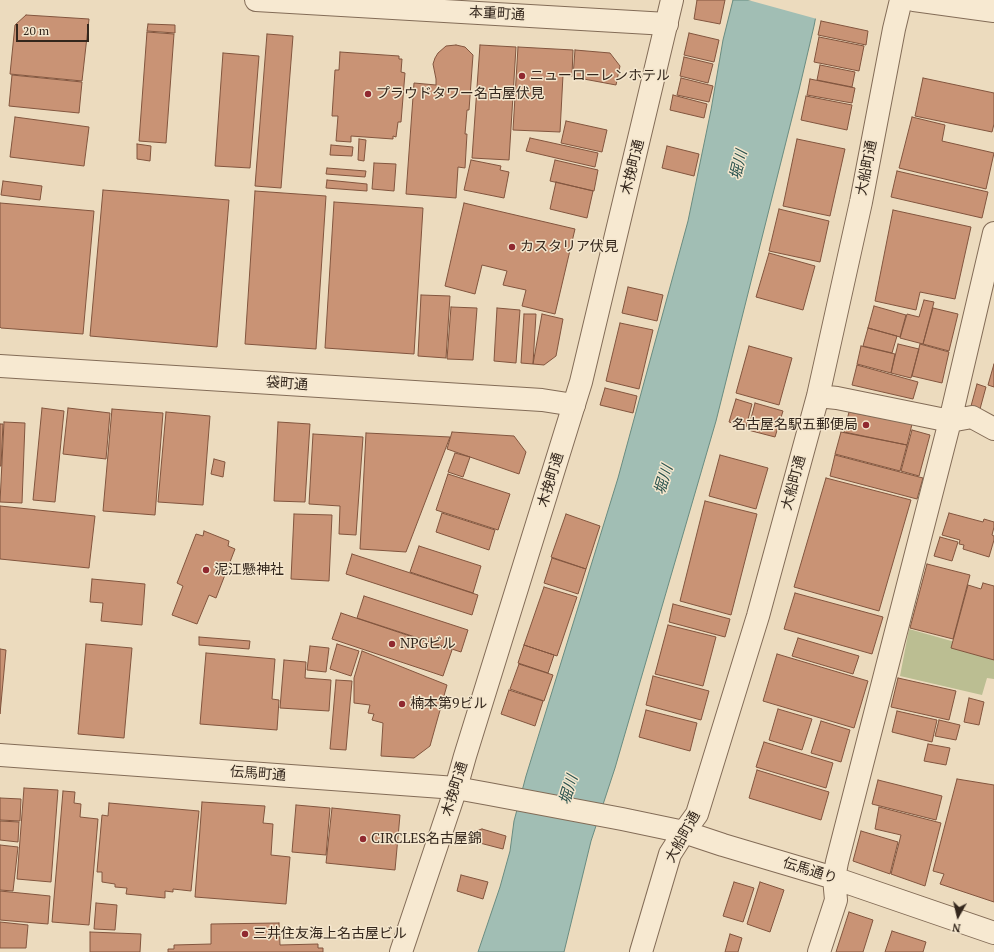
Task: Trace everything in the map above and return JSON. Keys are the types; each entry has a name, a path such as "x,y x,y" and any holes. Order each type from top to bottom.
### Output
{"street":[{"name":"本重町通","path":"256,0 667,24"},
{"name":"木挽町通","path":"400,952 456,788 583,374 672,0"},
{"name":"大船町通","path":"641,952 670,854 697,814 760,608 818,396 861,202 894,29 901,0"},
{"path":"914,0 994,10"},
{"path":"819,952 836,900 834,878 950,421 994,233"},
{"name":"袋町通","path":"0,366 542,400 574,405"},
{"path":"818,396 837,398 950,421 972,417 994,429"},
{"name":"伝馬町通","path":"0,755 456,788 622,819"},
{"name":"伝馬通り","path":"622,819 684,832 834,878 994,933"}],"green space":[{"path":"909,629 994,653 994,679 987,678 982,695 900,676"}],"water":[{"name":"堀川","path":"733,0 819,0 799,90 716,421 615,768 591,841 564,952 478,952 500,887 510,851 514,821 526,776 618,478 688,221 711,110 723,40"}],"pier":[{"path":"748,0 821,0 817,19"}],"building":[{"path":"697,0 725,0 720,24 694,19"},
{"path":"26,15 89,19 82,81 10,74 15,25"},
{"path":"821,21 868,31 866,45 818,35"},
{"path":"148,24 175,25 175,33 147,31"},
{"path":"147,32 174,34 166,143 139,141"},
{"path":"689,33 719,40 714,62 684,55"},
{"path":"267,34 293,36 281,188 255,186"},
{"path":"819,37 864,46 859,71 814,62"},
{"path":"456,45 465,47 473,55 469,110 467,110 465,134 467,134 465,168 458,167 456,198 406,194 414,83 436,85 433,64 435,58 446,46"},
{"path":"480,45 516,47 509,160 472,158"},
{"path":"518,47 573,50 572,76 563,75 560,132 513,130"},
{"path":"575,50 610,53 620,66 616,85 573,77"},
{"name":"プラウドタワー名古屋伏見","path":"340,52 399,56 399,59 402,59 401,72 405,73 401,122 398,122 396,137 393,136 393,139 351,136 351,142 336,141 338,116 332,116 335,70 339,70"},
{"path":"223,53 259,56 250,168 215,166"},
{"path":"684,57 713,64 708,83 680,76"},
{"path":"820,65 855,72 852,87 817,80"},
{"path":"12,75 82,82 79,113 9,106"},
{"path":"681,78 713,86 709,102 677,95"},
{"path":"923,78 994,93 994,124 992,132 915,116"},
{"path":"810,79 855,88 852,103 807,95"},
{"path":"673,95 707,104 704,118 670,110"},
{"path":"806,96 852,105 847,130 801,120"},
{"path":"15,117 89,127 84,166 10,157"},
{"path":"912,117 945,125 942,141 994,153 986,189 899,168"},
{"path":"566,121 607,130 602,152 561,143"},
{"path":"530,138 598,153 595,167 526,151"},
{"path":"359,139 366,140 364,161 358,160"},
{"path":"797,139 845,149 830,216 783,206"},
{"path":"137,144 151,146 150,161 137,159"},
{"path":"331,145 353,147 352,156 330,155"},
{"path":"667,146 699,154 694,176 662,168"},
{"path":"471,160 501,166 500,170 509,172 504,198 464,190"},
{"path":"555,160 598,170 594,191 550,181"},
{"path":"374,163 396,164 394,191 372,189"},
{"path":"327,168 366,171 365,177 326,174"},
{"path":"897,171 988,192 982,218 891,197"},
{"path":"327,180 367,184 367,191 326,188"},
{"path":"3,181 42,186 40,200 1,195"},
{"path":"556,182 593,191 587,218 550,209"},
{"path":"103,190 229,200 217,347 90,336"},
{"path":"255,191 326,196 316,349 245,344"},
{"path":"334,202 423,208 414,354 325,348"},
{"path":"0,203 94,211 83,334 0,327"},
{"name":"カスタリア伏見","path":"464,203 575,229 555,314 522,306 526,290 503,285 507,271 482,265 475,294 445,286"},
{"path":"779,209 829,221 820,262 769,251"},
{"path":"893,210 971,227 955,299 920,292 916,310 875,301"},
{"path":"769,253 815,266 803,310 756,297"},
{"path":"628,287 663,295 657,321 622,313"},
{"path":"421,295 450,296 446,358 418,356"},
{"path":"924,300 934,302 923,344 900,338 907,314 919,317"},
{"path":"874,306 906,315 900,337 868,328"},
{"path":"451,307 477,308 473,360 447,359"},
{"path":"497,308 520,310 516,363 494,361"},
{"path":"933,308 958,314 949,351 923,344"},
{"path":"524,314 536,314 533,364 521,363"},
{"path":"542,314 563,319 556,356 544,365 533,364"},
{"path":"620,323 653,330 639,389 606,381"},
{"path":"868,328 897,336 892,353 863,346"},
{"path":"898,344 919,349 911,378 891,373"},
{"path":"920,344 949,352 942,383 912,376"},
{"path":"749,346 792,358 779,405 736,393"},
{"path":"861,346 895,354 891,373 857,364"},
{"path":"994,364 994,387 988,385"},
{"path":"857,365 918,382 913,399 852,385"},
{"path":"977,384 986,387 980,409 971,406"},
{"path":"605,388 637,396 633,413 600,405"},
{"path":"736,399 752,404 746,427 729,422"},
{"path":"755,403 783,411 775,437 748,430"},
{"path":"42,408 64,411 55,502 33,500"},
{"path":"68,408 110,413 106,459 63,454"},
{"path":"112,409 163,413 155,515 103,511"},
{"path":"166,412 210,416 203,505 158,502"},
{"path":"849,412 912,424 907,445 844,432"},
{"path":"4,422 25,423 22,503 0,502"},
{"path":"278,422 310,424 305,502 274,501"},
{"path":"0,424 3,424 1,466 0,466"},
{"path":"912,430 930,435 919,476 901,471"},
{"path":"452,432 514,436 526,452 519,474 447,449"},
{"path":"841,432 907,445 900,471 835,454"},
{"path":"366,433 450,437 406,552 360,549"},
{"path":"313,434 363,437 356,535 339,534 340,506 309,504"},
{"path":"455,453 470,457 463,477 448,472"},
{"path":"720,455 768,468 756,509 709,496"},
{"path":"835,455 923,478 917,499 830,476"},
{"path":"214,459 225,462 223,477 211,474"},
{"path":"448,474 510,494 498,530 436,510"},
{"path":"826,478 911,500 879,611 794,587"},
{"path":"705,501 757,514 731,615 680,601"},
{"path":"0,506 95,516 89,568 0,559"},
{"path":"442,513 495,530 489,550 436,532"},
{"path":"949,513 983,522 984,519 994,522 992,535 994,536 994,540 989,557 963,549 964,545 959,544 960,540 942,535"},
{"path":"294,514 332,515 329,581 291,579"},
{"path":"566,514 600,526 586,569 551,557"},
{"path":"204,531 229,541 228,546 235,549 216,598 209,595 197,624 172,615 183,586 177,583 196,534 203,536"},
{"path":"940,537 958,542 952,561 934,556"},
{"path":"419,546 481,566 473,593 410,572"},
{"path":"352,554 478,595 472,615 346,574"},
{"path":"552,558 586,569 578,594 544,583"},
{"path":"927,564 970,575 953,639 910,628"},
{"path":"92,579 145,584 142,625 101,621 103,603 90,602"},
{"path":"983,583 994,586 994,660 951,648 968,585 981,589"},
{"path":"544,587 577,597 557,656 524,645"},
{"path":"795,593 883,617 872,654 784,629"},
{"path":"364,596 468,630 461,652 357,618"},
{"path":"673,604 730,619 725,637 669,622"},
{"name":"NPGビル","path":"341,613 452,650 443,676 332,639"},
{"path":"668,625 716,637 703,686 655,674"},
{"path":"199,637 250,641 249,649 199,645"},
{"path":"798,638 859,656 853,674 792,656"},
{"path":"86,644 132,648 124,738 78,734"},
{"path":"337,644 359,651 351,676 330,669"},
{"path":"524,645 554,655 548,673 518,663"},
{"path":"310,646 329,648 326,672 307,670"},
{"path":"0,649 6,650 0,714"},
{"name":"楠本第9ビル","path":"362,651 447,685 430,746 414,758 381,756 383,723 372,720 374,714 368,713 370,705 354,703 354,678"},
{"path":"206,653 275,659 272,699 279,700 277,730 200,724"},
{"path":"777,654 868,681 854,728 763,701"},
{"path":"284,660 306,662 305,678 331,680 329,711 280,708"},
{"path":"519,664 553,675 544,701 510,689"},
{"path":"653,676 709,691 701,720 646,705"},
{"path":"898,678 956,691 949,720 891,707"},
{"path":"336,680 352,681 346,750 330,749"},
{"path":"509,690 543,701 535,726 501,714"},
{"path":"969,698 984,702 979,725 964,722"},
{"path":"778,709 812,719 802,750 769,740"},
{"path":"646,710 697,723 690,751 639,737"},
{"path":"897,711 937,720 932,742 892,732"},
{"path":"939,720 960,725 956,740 935,736"},
{"path":"821,721 850,730 841,762 811,753"},
{"path":"764,742 833,763 826,788 756,767"},
{"path":"928,744 950,748 946,765 924,761"},
{"path":"757,770 829,792 821,820 749,798"},
{"path":"957,779 994,785 994,902 940,884 944,874 933,871"},
{"path":"878,780 942,796 936,820 872,804"},
{"path":"24,788 58,790 51,882 17,879"},
{"path":"63,791 75,792 74,803 81,804 80,817 98,819 89,925 52,922"},
{"path":"0,798 21,799 20,821 0,820"},
{"path":"202,802 265,806 263,823 273,824 271,855 290,857 286,904 195,897"},
{"path":"109,803 199,811 191,891 173,889 173,892 165,891 165,898 126,894 127,888 115,887 115,884 102,882 102,872 97,872 102,815 108,816"},
{"path":"296,805 330,808 326,855 292,852"},
{"path":"879,807 941,823 925,886 891,874 901,835 875,829"},
{"name":"CIRCLES名古屋錦","path":"332,808 400,815 395,870 326,863"},
{"path":"0,821 19,822 18,842 0,840"},
{"path":"482,829 506,836 503,849 472,841 472,832"},
{"path":"861,831 898,842 890,874 853,861"},
{"path":"0,845 18,847 13,891 0,890"},
{"path":"461,875 488,882 483,899 457,891"},
{"path":"734,882 754,888 743,922 723,916"},
{"path":"760,882 784,890 770,932 747,924"},
{"path":"0,891 50,896 48,924 0,920"},
{"path":"96,903 117,905 115,930 94,929"},
{"path":"849,912 873,920 863,952 836,952"},
{"path":"0,922 28,925 26,948 0,948"},
{"name":"三井住友海上名古屋ビル","path":"279,923 280,945 318,944 318,948 323,948 323,952 168,952 168,949 174,949 174,945 211,944 211,924"},
{"path":"892,931 926,942 923,952 885,952"},
{"path":"90,932 141,934 140,952 90,952"},
{"path":"730,934 742,938 738,952 725,952"}],"place":[{"name":"ニューローレンホテル","path":"522,76"},
{"name":"プラウドタワー名古屋伏見","path":"368,94"},
{"name":"カスタリア伏見","path":"512,247"},
{"name":"名古屋名駅五郵便局","path":"866,425"},
{"name":"泥江懸神社","path":"206,570"},
{"name":"NPGビル","path":"392,644"},
{"name":"楠本第9ビル","path":"402,704"},
{"name":"CIRCLES名古屋錦","path":"363,839"},
{"name":"三井住友海上名古屋ビル","path":"245,934"}]}
